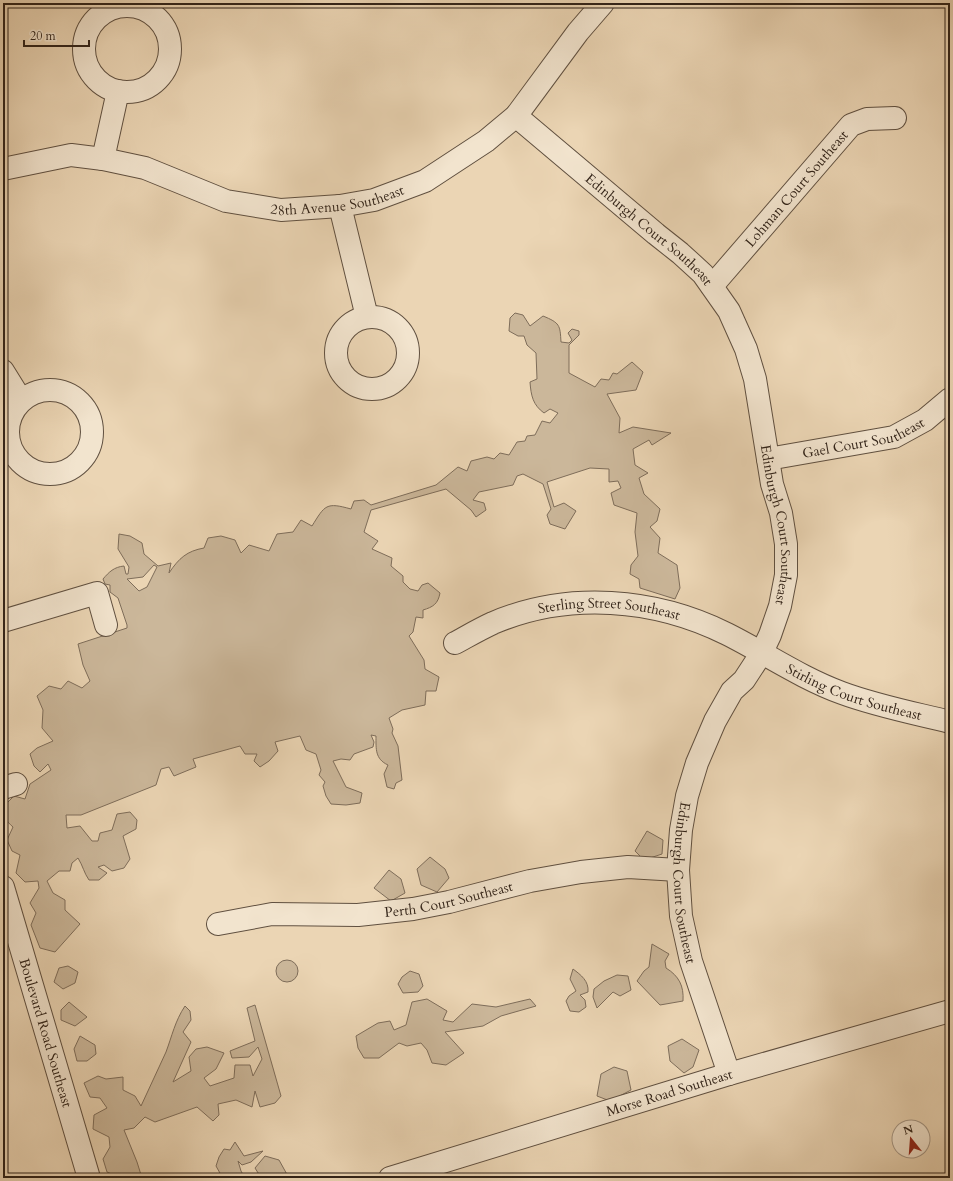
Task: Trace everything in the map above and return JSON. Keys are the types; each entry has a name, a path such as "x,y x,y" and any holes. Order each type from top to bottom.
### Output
{"street":[{"name":"28th Avenue Southeast","path":"3,170 71,156 103,159 145,168 226,201 281,210 340,206 374,200 425,181 486,141 516,116 578,32 603,3"},
{"path":"103,159 118,91"},
{"name":"Edinburgh Court Southeast","path":"516,116 656,234 680,252 712,286 729,311 746,349 755,379 772,484 782,521 786,544 786,575 780,606 770,635 761,654 744,680 732,691 715,721 697,763 687,796 681,830 678,870 681,916 691,961 729,1074"},
{"name":"Lohman Court Southeast","path":"712,286 851,125 867,119 895,118"},
{"path":"340,206 367,317"},
{"path":"3,371 22,400"},
{"name":"Gael Court Southeast","path":"768,459 894,437 925,420 950,399"},
{"path":"3,621 97,593 106,625"},
{"name":"Sterling Street Southeast","path":"455,643 493,623 534,610 576,603 619,602 662,609 702,622 728,634 761,654"},
{"name":"Stirling Court Southeast","path":"761,654 841,693 877,704 950,722"},
{"name":"Perth Court Southeast","path":"218,924 272,914 358,915 413,909 449,902 530,881 580,872 628,867 678,870"},
{"name":"Boulevard Road Southeast","path":"3,887 90,1178"},
{"name":"Morse Road Southeast","path":"390,1178 729,1074 950,1011"}],"shaded area":[{"path":"515,313 523,315 530,326 543,316 549,318 558,325 561,342 569,343 572,340 568,333 572,329 579,331 579,335 569,345 569,373 595,387 601,379 609,380 613,373 617,374 632,362 643,372 636,390 607,394 620,418 619,433 633,427 671,433 652,445 649,440 633,449 635,465 648,473 639,478 644,494 660,509 657,521 650,527 660,538 658,553 677,565 680,588 675,599 640,588 639,579 630,574 631,565 638,556 635,532 637,513 614,505 611,493 621,488 618,481 609,482 609,469 590,468 547,482 554,507 564,503 576,511 565,529 550,524 547,515 551,509 543,484 523,474 517,476 513,485 479,492 473,500 484,503 486,510 476,517 471,510 446,489 371,510 364,532 378,541 372,549 392,558 391,566 403,576 403,582 410,589 418,591 422,585 428,583 440,593 438,600 430,608 423,610 423,618 416,617 413,632 409,636 424,660 425,669 439,677 436,691 426,691 425,705 402,710 389,718 393,729 392,733 398,746 402,780 396,783 394,789 387,787 384,774 388,765 378,757 376,749 376,736 371,735 374,742 373,747 354,754 350,760 341,759 333,761 346,787 362,793 360,803 346,805 331,804 326,796 323,786 325,782 319,775 321,770 316,754 306,750 300,736 275,742 278,751 269,761 260,767 254,761 257,754 245,754 240,746 193,759 196,767 174,776 169,767 161,769 156,785 81,815 66,815 67,828 80,826 92,841 98,841 100,833 112,830 117,814 130,812 137,820 136,829 123,836 130,859 124,868 112,871 104,865 98,867 107,873 99,880 89,880 78,858 72,863 70,871 59,871 47,881 53,893 65,900 65,910 80,924 55,952 40,948 31,925 36,913 30,903 39,888 38,881 25,882 16,873 20,855 12,851 7,840 13,827 5,818 3,807 14,796 25,799 30,784 51,770 48,764 40,772 34,766 30,754 37,748 53,741 42,728 43,710 37,696 49,686 61,689 68,681 82,688 90,681 83,665 78,644 127,628 118,598 110,592 110,585 105,584 103,579 117,567 124,566 126,574 128,574 129,567 118,549 119,534 130,536 142,543 144,554 158,566 171,563 169,573 176,563 188,553 204,548 208,538 221,536 235,540 241,553 249,545 269,551 277,534 293,532 301,520 312,526 323,510 327,507 336,506 351,509 354,501 364,500 371,505 436,485 458,467 467,471 471,461 487,457 494,459 500,453 509,455 517,442 525,441 527,436 535,435 542,421 550,423 558,413 550,409 544,413 537,407 532,396 530,382 537,379 536,353 527,345 524,336 518,336 509,331 510,318","holes":["154,565 157,567 147,587 139,591 127,579 143,577"]},
{"path":"647,831 663,840 662,854 644,860 635,851"},
{"path":"430,857 445,869 449,878 437,892 421,885 417,869"},
{"path":"389,870 401,879 405,893 391,901 374,888"},
{"path":"652,944 669,954 665,961 666,968 674,974 680,982 683,991 683,1001 660,1005 637,981 649,967"},
{"path":"283,960 291,960 298,967 298,975 291,982 283,982 276,975 276,967"},
{"path":"68,966 78,972 75,983 63,989 54,982 59,968"},
{"path":"573,969 586,981 588,988 588,992 580,995 585,1000 586,1007 579,1012 570,1011 566,1001 569,996 576,991 570,979"},
{"path":"410,971 419,974 423,986 418,992 403,993 398,984 402,977"},
{"path":"617,975 628,976 631,990 620,996 613,992 597,1008 593,997 594,989 604,981"},
{"path":"427,999 447,1011 443,1020 453,1022 472,1004 496,1007 530,999 536,1006 501,1016 483,1026 445,1032 464,1053 446,1065 432,1063 427,1050 421,1043 407,1046 399,1043 379,1058 364,1058 358,1048 356,1036 378,1023 390,1021 394,1030 406,1025 412,1002"},
{"path":"69,1002 87,1017 75,1026 61,1020 61,1010"},
{"path":"255,1005 281,1096 275,1103 260,1107 255,1091 252,1107 236,1100 218,1104 219,1115 213,1121 197,1107 155,1122 145,1117 134,1128 124,1130 142,1178 121,1178 107,1172 103,1159 110,1147 109,1137 93,1129 94,1115 107,1108 100,1098 90,1097 84,1083 98,1076 106,1079 123,1077 123,1090 135,1096 141,1106 185,1006 190,1011 191,1020 183,1032 191,1042 173,1082 191,1071 189,1057 196,1049 207,1047 224,1053 216,1069 204,1078 210,1086 234,1078 235,1065 250,1065 253,1076 262,1059 258,1047 249,1057 232,1058 230,1051 255,1041 247,1008"},
{"path":"80,1036 95,1045 96,1054 87,1061 77,1061 74,1049"},
{"path":"682,1039 699,1050 693,1067 684,1073 670,1061 668,1046"},
{"path":"614,1067 627,1071 631,1090 610,1101 597,1096 601,1074"},
{"path":"235,1142 244,1156 263,1151 251,1162 242,1165 238,1161 245,1178 218,1178 221,1175 216,1166 219,1157 224,1149 230,1150"},
{"path":"265,1156 279,1160 289,1178 254,1178 260,1176 255,1168"}]}
